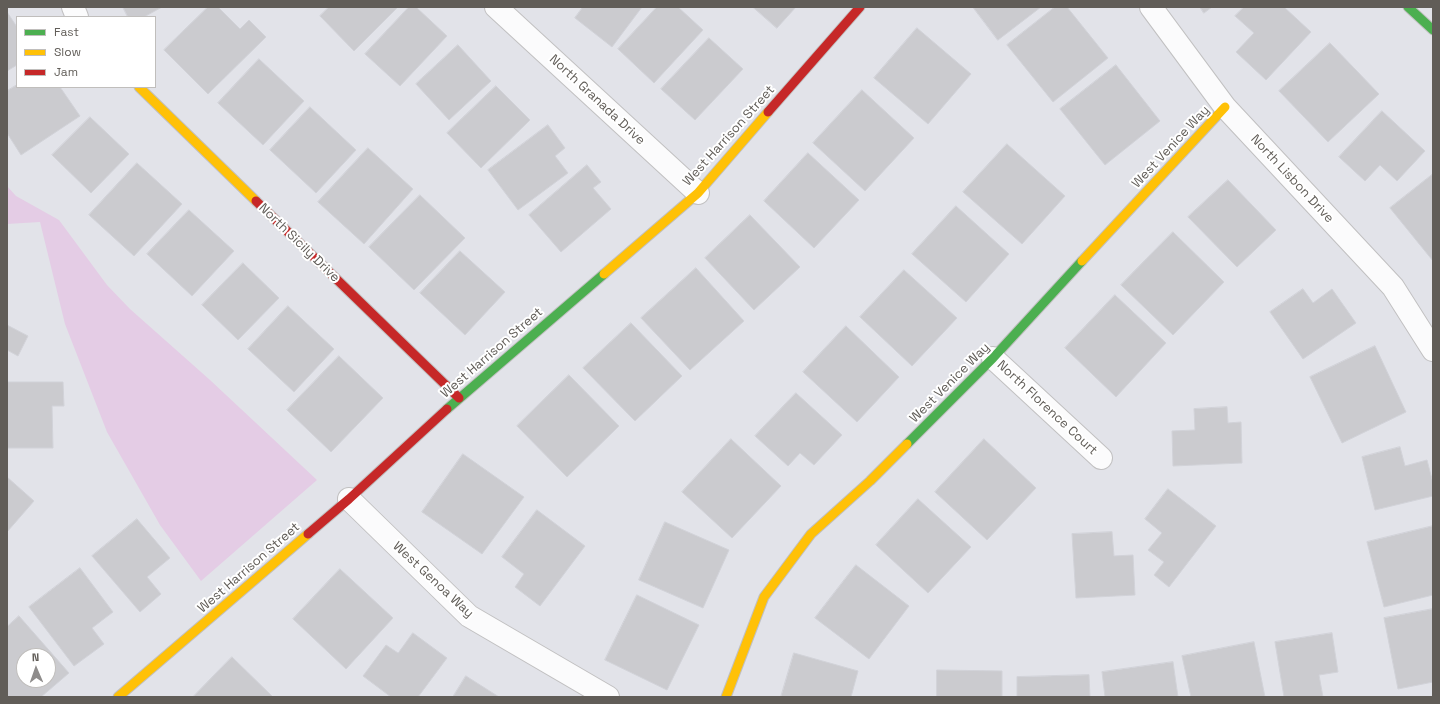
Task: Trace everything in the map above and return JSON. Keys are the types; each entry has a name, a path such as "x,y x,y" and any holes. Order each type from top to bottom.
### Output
{"street":[{"name":"North Granada Drive","path":"496,7 698,192"},
{"name":"West Harrison Street","path":"118,697 349,499 459,398 698,192 860,7"},
{"name":"North Lisbon Drive","path":"1151,7 1225,107 1393,287 1433,350"},
{"path":"1408,7 1433,30"},
{"name":"North Sicily Drive","path":"140,88 459,398"},
{"name":"West Venice Way","path":"726,697 764,596 811,534 870,481 993,358 1225,107"},
{"name":"North Florence Court","path":"993,358 1100,458"},
{"name":"West Genoa Way","path":"349,499 469,616 608,697"}],"shaded area":[{"path":"7,186 16,196 59,220 107,285 130,309 210,380 317,480 201,581 160,525 107,432 65,324 40,222 7,224"}],"building":[{"path":"123,7 162,7 146,16 128,16"},
{"path":"208,7 218,7 240,29 249,20 266,37 208,94 164,50"},
{"path":"329,7 398,7 354,51 320,16"},
{"path":"409,7 416,7 447,36 400,86 365,54"},
{"path":"583,7 642,7 612,47 575,18"},
{"path":"657,7 678,7 703,30 654,83 618,49"},
{"path":"753,7 796,7 777,28"},
{"path":"973,7 1041,7 998,40"},
{"path":"1055,7 1067,7 1108,58 1053,102 1007,45"},
{"path":"1200,7 1212,7 1204,13"},
{"path":"1244,7 1284,7 1311,32 1266,80 1236,52 1254,33 1235,16"},
{"path":"7,12 16,26 16,66 7,71"},
{"path":"917,28 971,74 928,124 874,78"},
{"path":"709,38 743,69 695,120 661,89"},
{"path":"1330,43 1379,94 1328,142 1279,91"},
{"path":"458,45 491,81 449,120 416,84"},
{"path":"259,59 304,101 263,145 218,103"},
{"path":"1116,65 1160,121 1105,165 1060,109"},
{"path":"16,86 16,88 61,88 80,116 21,155 7,133 7,91"},
{"path":"496,86 530,120 481,168 447,133"},
{"path":"862,90 914,138 865,191 813,143"},
{"path":"310,107 356,150 316,193 270,150"},
{"path":"1382,111 1425,151 1397,181 1380,165 1365,181 1339,157"},
{"path":"90,117 129,154 91,193 52,155"},
{"path":"548,125 565,148 555,156 568,173 518,210 488,170"},
{"path":"1007,144 1065,196 1022,244 963,192"},
{"path":"368,148 413,189 364,244 318,202"},
{"path":"808,153 859,200 814,248 764,201"},
{"path":"137,163 182,204 134,256 89,215"},
{"path":"587,165 601,182 593,188 611,209 561,252 529,215"},
{"path":"1433,174 1433,261 1390,208"},
{"path":"1228,180 1276,230 1237,267 1188,217"},
{"path":"420,195 465,238 414,290 369,247"},
{"path":"956,206 1009,254 966,302 912,254"},
{"path":"189,210 234,251 192,296 147,254"},
{"path":"750,215 800,267 754,310 705,258"},
{"path":"1173,232 1224,282 1173,335 1121,285"},
{"path":"460,251 505,292 465,335 420,293"},
{"path":"243,263 279,298 238,340 202,305"},
{"path":"696,268 744,321 690,370 641,318"},
{"path":"904,270 957,318 912,366 860,317"},
{"path":"1303,289 1313,303 1332,289 1356,323 1303,359 1270,312"},
{"path":"1115,295 1166,343 1116,397 1065,348"},
{"path":"288,306 334,349 294,392 248,349"},
{"path":"631,323 682,376 635,421 583,368"},
{"path":"7,325 28,336 18,356 7,350"},
{"path":"846,326 899,377 857,422 803,372"},
{"path":"1375,346 1406,412 1342,443 1310,377"},
{"path":"339,356 383,398 331,452 287,410"},
{"path":"569,375 619,426 567,477 517,426"},
{"path":"7,382 63,382 64,406 52,406 53,448 7,448"},
{"path":"796,393 842,435 814,465 800,453 788,466 755,436"},
{"path":"1227,407 1228,423 1241,422 1242,463 1173,466 1172,431 1195,430 1194,409"},
{"path":"731,439 781,486 732,538 682,492"},
{"path":"984,439 1036,488 987,540 935,492"},
{"path":"1400,447 1405,466 1427,460 1433,483 1433,496 1375,510 1362,457"},
{"path":"463,454 524,497 482,554 422,512"},
{"path":"7,477 34,501 7,532"},
{"path":"1168,489 1216,526 1169,587 1154,575 1164,562 1148,550 1162,533 1145,519"},
{"path":"918,499 971,547 928,593 876,545"},
{"path":"537,510 585,546 540,606 515,587 524,574 502,557"},
{"path":"137,519 170,558 147,577 161,594 140,612 92,556"},
{"path":"665,522 729,550 703,608 639,580"},
{"path":"1433,526 1433,595 1384,607 1367,542"},
{"path":"1112,532 1114,556 1133,555 1135,595 1076,598 1072,534"},
{"path":"856,565 909,606 869,659 815,618"},
{"path":"80,568 113,612 92,628 104,644 74,666 29,607"},
{"path":"340,569 393,618 346,669 293,619"},
{"path":"637,595 699,625 667,690 605,660"},
{"path":"1433,609 1433,682 1398,689 1384,618"},
{"path":"19,616 47,648 16,648 16,688 52,688 41,697 7,697 7,627"},
{"path":"413,633 447,658 418,697 391,697 363,676 386,645 398,653"},
{"path":"1332,633 1338,672 1319,675 1323,697 1284,697 1275,642"},
{"path":"1254,642 1265,697 1191,697 1182,656"},
{"path":"794,653 858,671 851,697 781,697"},
{"path":"232,657 273,697 193,697"},
{"path":"56,658 69,673 56,684"},
{"path":"1173,662 1178,697 1105,697 1102,672"},
{"path":"937,670 1002,671 1002,697 937,697"},
{"path":"1089,675 1090,697 1017,697 1017,677"},
{"path":"466,676 499,697 453,697"}],"traffic: fast":[{"path":"1408,7 1433,30"},
{"path":"907,444 993,358 1082,261"},
{"path":"447,409 604,274"}],"traffic: slow":[{"path":"140,88 256,201"},
{"path":"1082,261 1225,107"},
{"path":"604,274 698,193 768,112"},
{"path":"726,697 764,597 811,534 870,481 907,444"},
{"path":"118,697 308,534"}],"traffic: jam":[{"path":"768,112 860,7"},
{"path":"256,201 459,398"},
{"path":"308,534 349,499 447,409"}]}
